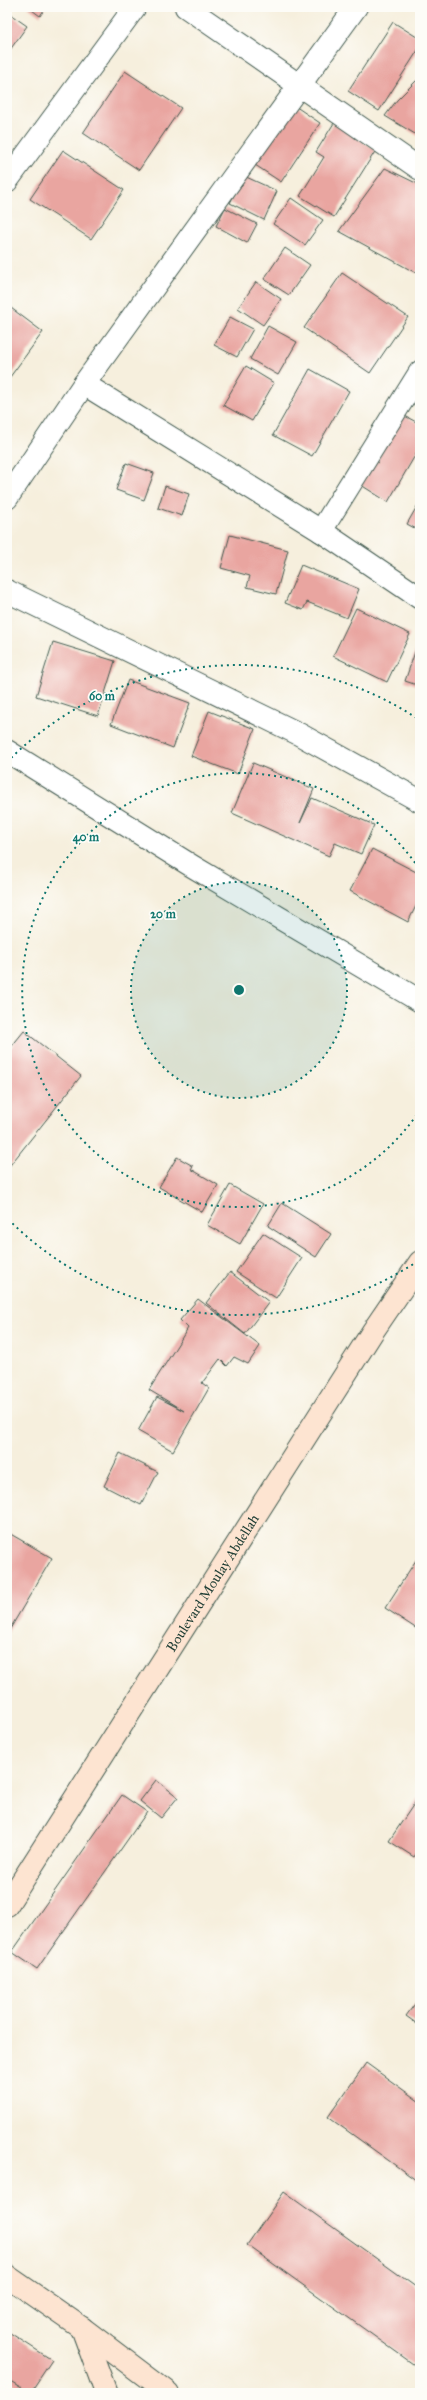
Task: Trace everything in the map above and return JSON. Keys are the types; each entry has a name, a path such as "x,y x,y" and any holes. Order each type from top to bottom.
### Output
{"main road":[{"name":"Boulevard Moulay Abdellah","path":"7,1905 373,1332 420,1262"},
{"path":"7,2276 82,2328 168,2393"},
{"path":"82,2328 106,2393"}],"street":[{"path":"7,181 135,7"},
{"path":"186,7 420,169"},
{"path":"7,498 84,384 298,85 356,7"},
{"path":"322,531 413,399 420,372"},
{"path":"84,384 322,531 420,598"},
{"path":"7,591 297,733 420,801"},
{"path":"7,752 192,866 420,1001"}],"building":[{"path":"28,7 46,7 40,16"},
{"path":"7,12 27,26 7,54"},
{"path":"393,22 420,39 420,47 379,111 348,91"},
{"path":"125,71 181,108 139,170 83,133"},
{"path":"420,80 420,137 385,116 397,100 416,81"},
{"path":"289,102 320,123 281,182 249,161"},
{"path":"334,123 376,150 334,217 300,196 324,157 316,152"},
{"path":"63,150 124,190 91,239 30,199"},
{"path":"385,168 420,185 420,266 416,273 339,231"},
{"path":"244,176 277,191 264,220 230,203"},
{"path":"291,198 323,220 305,245 273,224"},
{"path":"225,208 257,224 247,243 216,226"},
{"path":"285,248 310,265 289,295 264,279"},
{"path":"342,273 408,317 370,373 304,328"},
{"path":"256,282 281,299 263,325 238,308"},
{"path":"7,305 43,332 7,381"},
{"path":"230,317 253,329 237,357 214,345"},
{"path":"268,326 297,342 278,375 250,359"},
{"path":"246,366 274,383 252,421 223,405"},
{"path":"310,369 349,391 312,456 273,435"},
{"path":"403,415 420,424 420,447 388,502 361,485"},
{"path":"126,463 154,473 144,500 116,490"},
{"path":"165,486 189,494 182,516 158,508"},
{"path":"420,501 420,531 407,524"},
{"path":"230,535 288,550 276,594 247,587 250,576 221,568"},
{"path":"301,565 359,589 347,618 307,602 303,610 285,603"},
{"path":"356,608 410,634 387,682 333,656"},
{"path":"53,642 115,661 98,716 36,696"},
{"path":"417,646 420,648 420,686 405,681"},
{"path":"128,680 190,703 173,748 111,724"},
{"path":"209,711 255,729 238,774 191,756"},
{"path":"253,763 314,789 300,823 312,798 374,825 361,854 335,843 329,856 232,813"},
{"path":"372,849 420,874 420,898 408,922 350,891"},
{"path":"24,1031 81,1076 7,1169 7,1052"},
{"path":"177,1157 193,1166 191,1169 218,1185 202,1212 159,1187"},
{"path":"230,1185 263,1204 240,1244 207,1225"},
{"path":"282,1203 331,1234 316,1257 268,1226"},
{"path":"263,1233 302,1258 276,1298 236,1272"},
{"path":"230,1272 269,1302 245,1334 206,1303"},
{"path":"198,1299 260,1346 248,1364 234,1357 227,1366 220,1359 202,1383 209,1388 173,1451 138,1431 157,1397 184,1411 149,1390 188,1328 180,1320"},
{"path":"120,1453 158,1472 141,1505 104,1486"},
{"path":"7,1532 52,1558 7,1634"},
{"path":"420,1554 420,1631 385,1608"},
{"path":"156,1780 178,1797 161,1818 140,1801"},
{"path":"122,1795 147,1812 37,1969 12,1952"},
{"path":"420,1795 420,1848 414,1857 389,1841"},
{"path":"420,1997 420,2026 406,2016"},
{"path":"366,2063 420,2102 420,2183 328,2117"},
{"path":"284,2192 420,2290 420,2369 247,2245"},
{"path":"7,2331 52,2360 30,2393 7,2379"}]}
